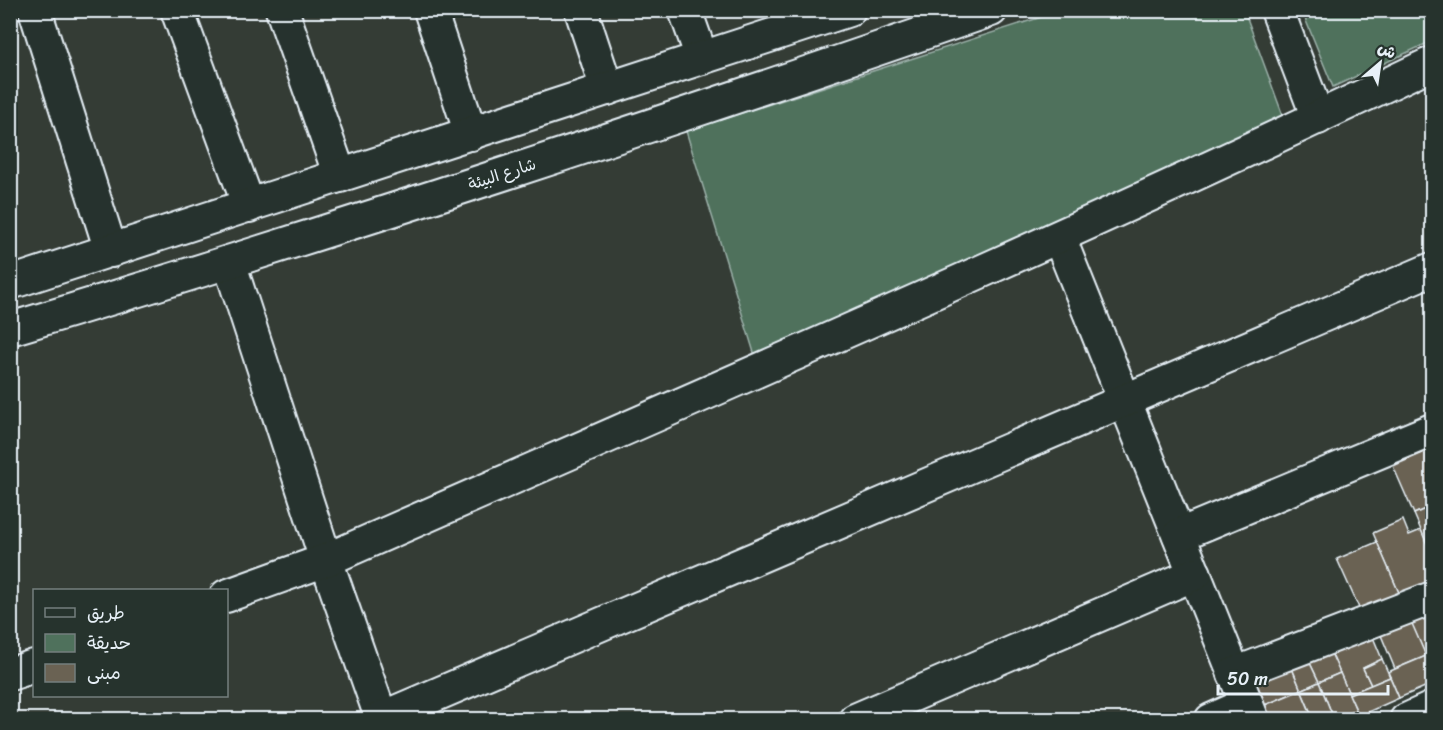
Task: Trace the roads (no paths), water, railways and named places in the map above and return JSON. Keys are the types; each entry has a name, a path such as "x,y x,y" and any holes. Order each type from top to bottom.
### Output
{"street":[{"path":"35,10 111,250"},
{"path":"177,10 249,206"},
{"path":"282,10 340,176"},
{"path":"430,10 471,134"},
{"path":"581,10 607,89"},
{"path":"685,10 702,58"},
{"name":"شارع البيئة","path":"10,329 229,262 745,94 991,10"},
{"path":"1277,10 1318,118"},
{"path":"10,283 840,12"},
{"path":"732,48 745,94"},
{"path":"228,595 326,560 1059,237 1432,63"},
{"path":"1059,237 1250,712 1211,720"},
{"path":"229,262 380,719 1432,269"},
{"path":"1179,535 1432,430"},
{"path":"855,720 1195,574"},
{"path":"1234,674 1432,598"},
{"path":"10,674 33,666"},
{"path":"1406,720 1432,708"}]}
